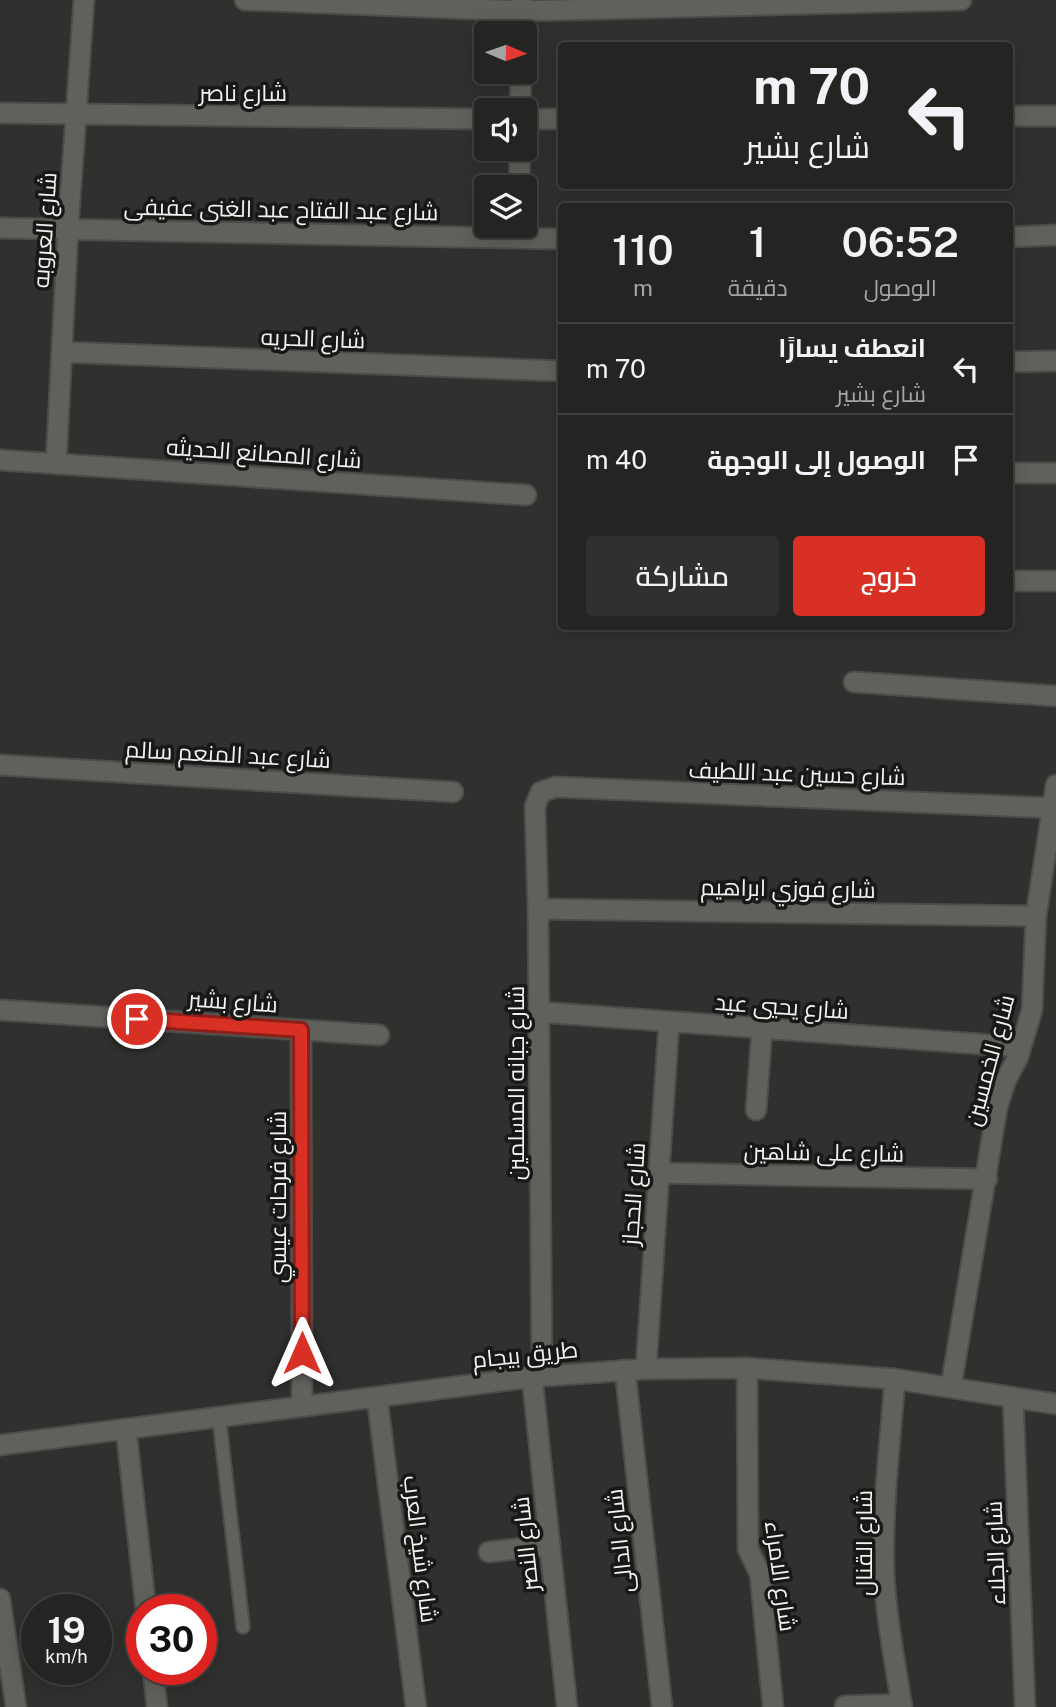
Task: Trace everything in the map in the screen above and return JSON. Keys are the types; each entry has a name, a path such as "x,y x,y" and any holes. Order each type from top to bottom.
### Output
{"street":[{"name":"شارع العروبه","path":"56,464 68,229 84,0"},
{"path":"245,0 521,6 961,0"},
{"name":"شارع ناصر","path":"0,113 474,119"},
{"path":"1013,116 1056,116"},
{"path":"537,119 558,119"},
{"name":"شارع عبد الفتاح عبد الغنى عفيفى","path":"0,228 474,232"},
{"name":"شارع عبد الفتاح عبد الغنى عفيفى","path":"537,235 558,238"},
{"path":"1013,237 1056,235"},
{"name":"شارع الحريه","path":"62,352 558,371"},
{"path":"1013,362 1056,361"},
{"name":"شارع المصانع الحديثه","path":"0,460 526,495"},
{"path":"1013,473 1056,473"},
{"path":"1013,581 1056,581"},
{"path":"854,682 1056,696"},
{"name":"شارع عبد المنعم سالم","path":"0,765 453,792"},
{"name":"شارع الخمسين","path":"951,1387 997,1108 1032,1010 1036,916 1056,785"},
{"name":"شارع حسين عبد اللطيف","path":"541,792 556,787 1053,808"},
{"name":"شارع جبانه المسلمين","path":"537,1376 539,1012 535,806 541,792"},
{"name":"شارع فوزي ابراهيم","path":"538,909 1036,916"},
{"name":"شارع بشير","path":"0,1010 379,1035"},
{"name":"شارع يحيي عيد","path":"539,1012 1021,1047"},
{"name":"شارع الحجاز","path":"646,1369 669,1022"},
{"path":"756,1110 762,1029"},
{"name":"شارع فرحات عيسي","path":"301,1030 302,1406"},
{"name":"شارع على شاهين","path":"659,1173 987,1179"},
{"name":"طريق بيجام","path":"0,1446 537,1376 646,1369 747,1368 895,1379 1056,1404"},
{"name":"شارع الامراء","path":"747,1368 748,1549 760,1574 773,1707"},
{"name":"شارع الدالى","path":"625,1370 662,1707"},
{"name":"شارع النصر","path":"537,1376 550,1545 567,1707"},
{"name":"شارع القنال","path":"895,1379 885,1516 884,1571 889,1625 902,1706"},
{"name":"شارع شيخ العرب","path":"377,1397 416,1707"},
{"name":"شارع الجلاء","path":"1013,1398 1025,1707"},
{"path":"125,1429 144,1594"},
{"path":"489,1552 550,1545"},
{"path":"0,1599 16,1707"},
{"path":"155,1685 157,1707"},
{"path":"845,1706 902,1706"}],"lane":[{"path":"219,1417 243,1627"}],"route":[{"path":"137,1019 301,1030 302,1353"}]}
